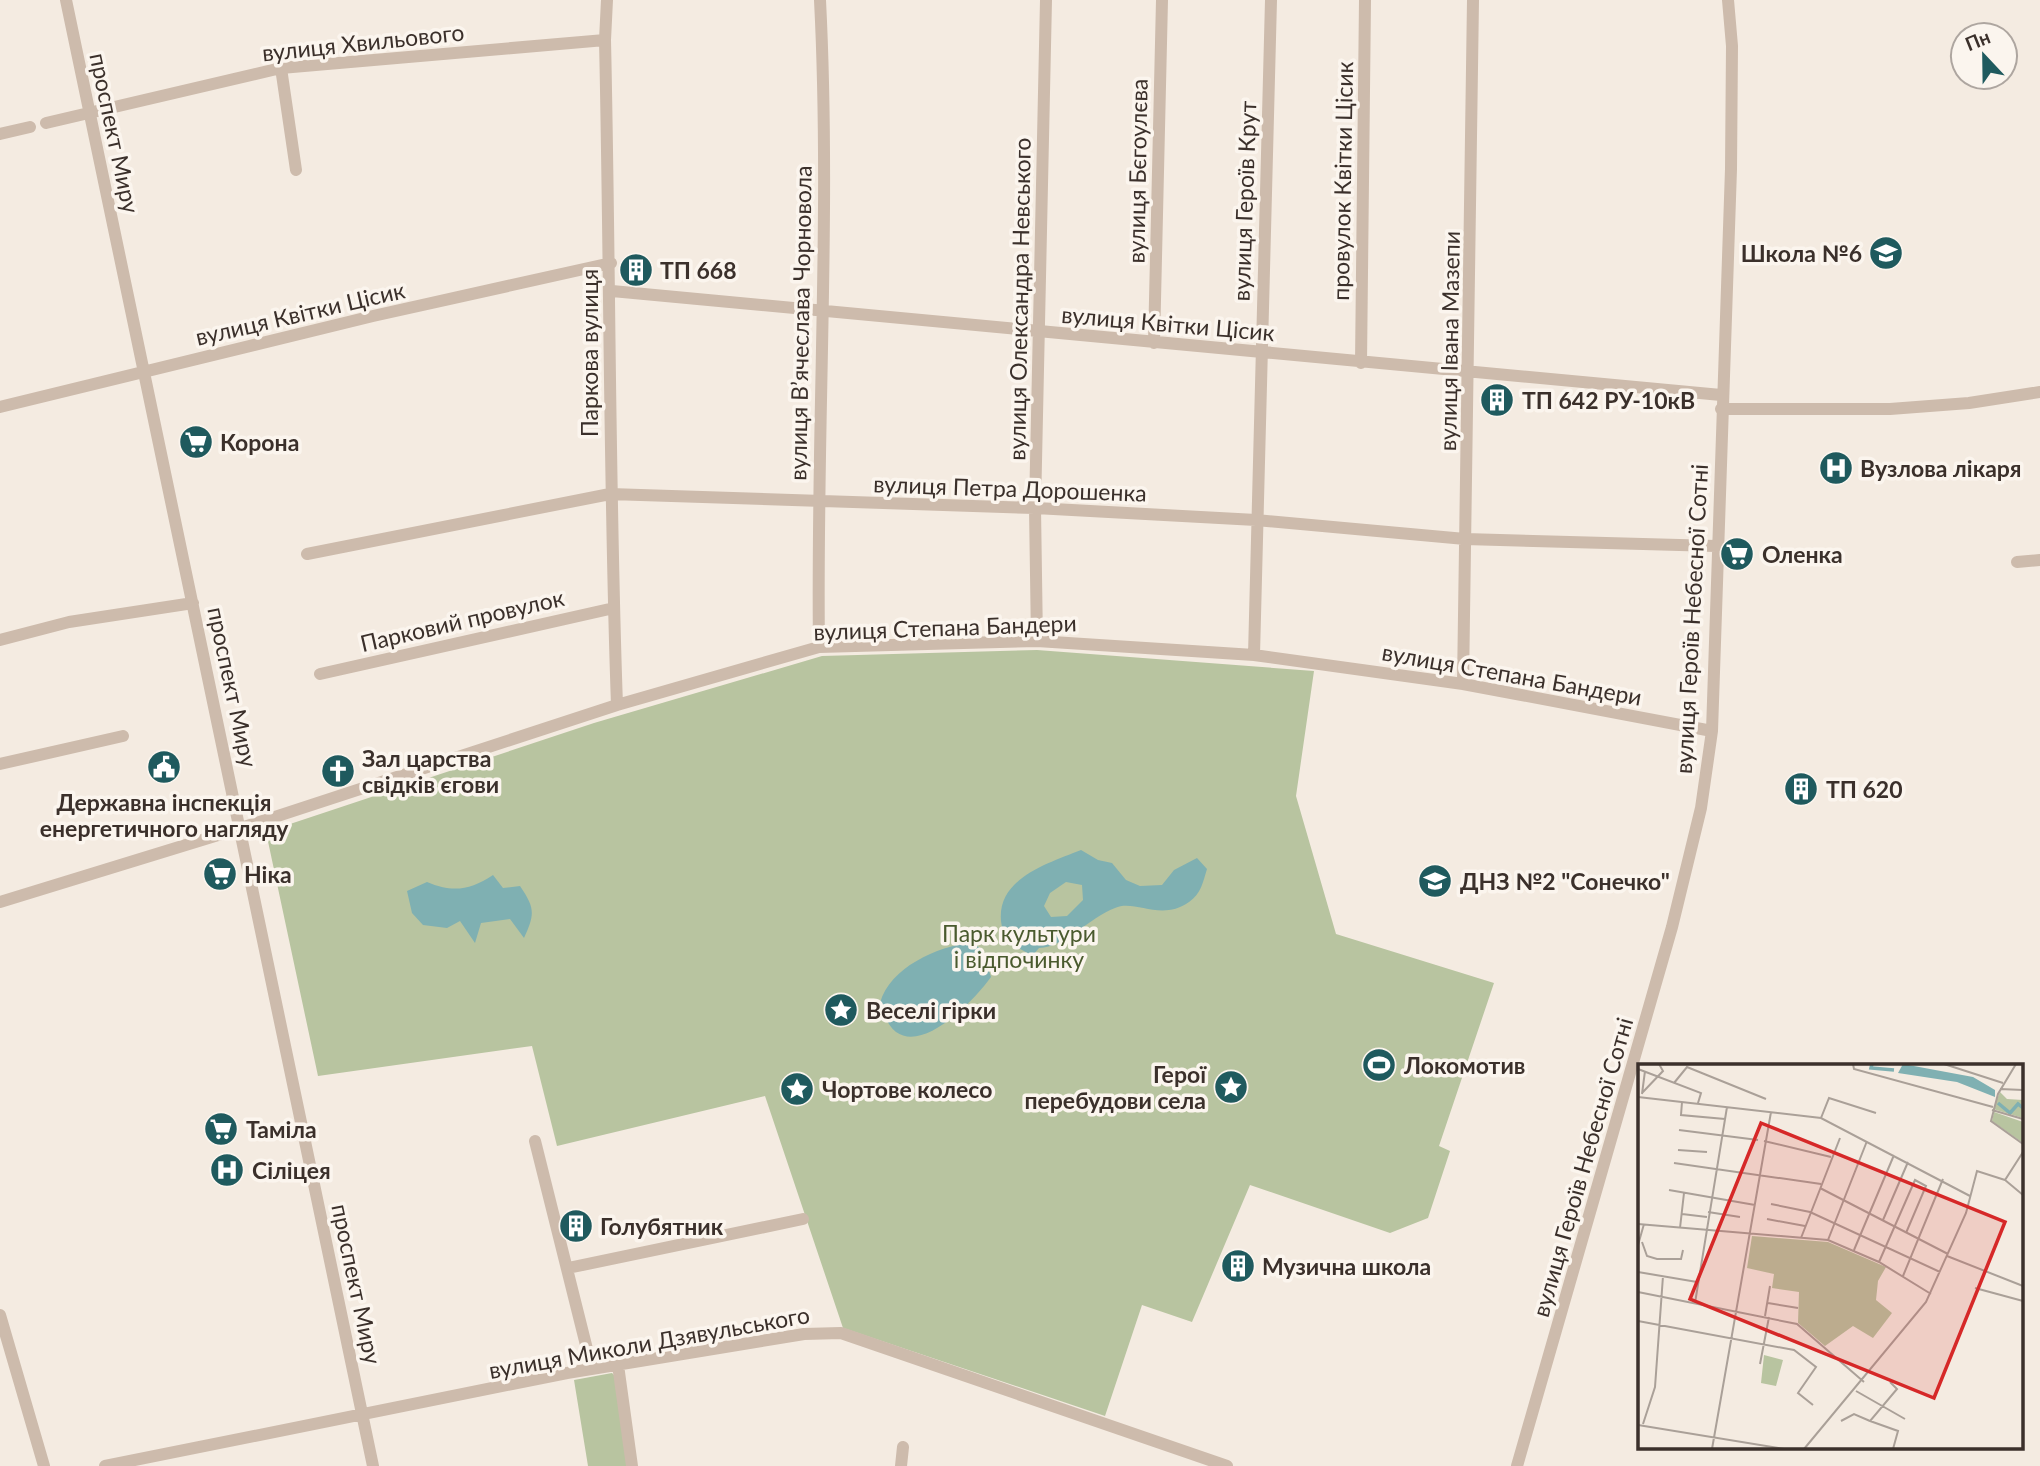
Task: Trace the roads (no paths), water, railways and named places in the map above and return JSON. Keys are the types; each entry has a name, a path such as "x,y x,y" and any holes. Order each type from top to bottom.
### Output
{"street":[{"name":"проспект Миру","path":"66,0 242,828 373,1466"},
{"name":"Паркова вулиця","path":"607,0 605,40 612,291 610,494 617,705"},
{"name":"вулиця Вʼячеслава Чорновола","path":"820,0 826,110 824,312 817,502 820,647"},
{"name":"вулиця Олександра Невського","path":"1037,641 1035,508 1046,0"},
{"name":"вулиця Бєгоулєва","path":"1154,343 1162,0"},
{"name":"вулиця Героїв Крут","path":"1254,655 1271,0"},
{"name":"провулок Квітки Цісик","path":"1361,363 1366,0"},
{"name":"вулиця Івана Мазепи","path":"1463,684 1470,371 1473,0"},
{"name":"вулиця Героїв Небесної Сотні","path":"1517,1466 1672,927 1701,808 1712,731 1721,395 1731,169 1732,46 1728,0"},
{"name":"вулиця Хвильового","path":"46,123 281,68 605,40"},
{"path":"281,68 296,170"},
{"path":"0,134 30,127"},
{"name":"вулиця Квітки Цісик","path":"0,407 611,263"},
{"name":"вулиця Квітки Цісик","path":"612,291 1721,395"},
{"path":"1721,409 1890,409 1969,403 2040,392"},
{"name":"вулиця Петра Дорошенка","path":"307,554 610,494 1035,508 1256,520 1465,539 1716,546"},
{"path":"2017,562 2040,560"},
{"path":"0,640 69,622 193,604"},
{"name":"Парковий провулок","path":"320,674 614,608"},
{"name":"вулиця Степана Бандери","path":"0,902 242,828 617,705 820,647 1037,641 1254,655 1463,684 1712,731"},
{"path":"0,764 123,736"},
{"path":"535,1141 569,1268 592,1369"},
{"path":"569,1268 803,1219"},
{"path":"1,1321 44,1466"},
{"name":"вулиця Миколи Дзявульського","path":"105,1466 592,1369 804,1334 841,1333 1227,1466"},
{"path":"618,1365 632,1466"},
{"path":"901,1466 904,1447"}],"water":[{"path":"1081,850 1098,860 1112,863 1126,880 1140,886 1162,885 1174,870 1197,858 1207,869 1196,895 1179,908 1115,908 1068,938 1039,948 1032,956 1013,945 1006,939 1001,921 1002,906 1007,894 1028,874","holes":["1066,882 1082,885 1083,900 1067,916 1051,917 1044,906 1050,893"]},
{"path":"493,875 503,888 520,886 531,906 532,917 524,938 510,919 481,923 475,943 460,921 447,928 423,925 412,913 407,891 427,882 453,889 469,887"},
{"path":"972,942 982,950 991,977 984,986 962,1009 935,1029 908,1037 896,1032 888,1022 880,1003 885,990 894,979 904,969 930,954"}],"place":[{"name":"Школа №6","path":"1886,253"},
{"name":"ТП 668","path":"636,270"},
{"name":"ТП 642 РУ-10кВ","path":"1497,400"},
{"name":"Корона","path":"196,442"},
{"name":"Вузлова лікаря","path":"1836,468"},
{"name":"Оленка","path":"1737,554"},
{"name":"Державна інспекція енергетичного нагляду","path":"164,767"},
{"name":"Зал царства свідків єгови","path":"338,771"},
{"name":"ТП 620","path":"1801,789"},
{"name":"Ніка","path":"220,874"},
{"name":"ДНЗ №2 \"Сонечко\"","path":"1435,881"},
{"name":"Веселі гірки","path":"841,1010"},
{"name":"Локомотив","path":"1379,1065"},
{"name":"Герої перебудови села","path":"1231,1087"},
{"name":"Чортове колесо","path":"797,1089"},
{"name":"Таміла","path":"221,1129"},
{"name":"Сіліцея","path":"227,1170"},
{"name":"Голубятник","path":"576,1226"},
{"name":"Музична школа","path":"1238,1266"}],"park label":[{"name":"Парк культури і відпочинку","path":"1019,946"}]}
